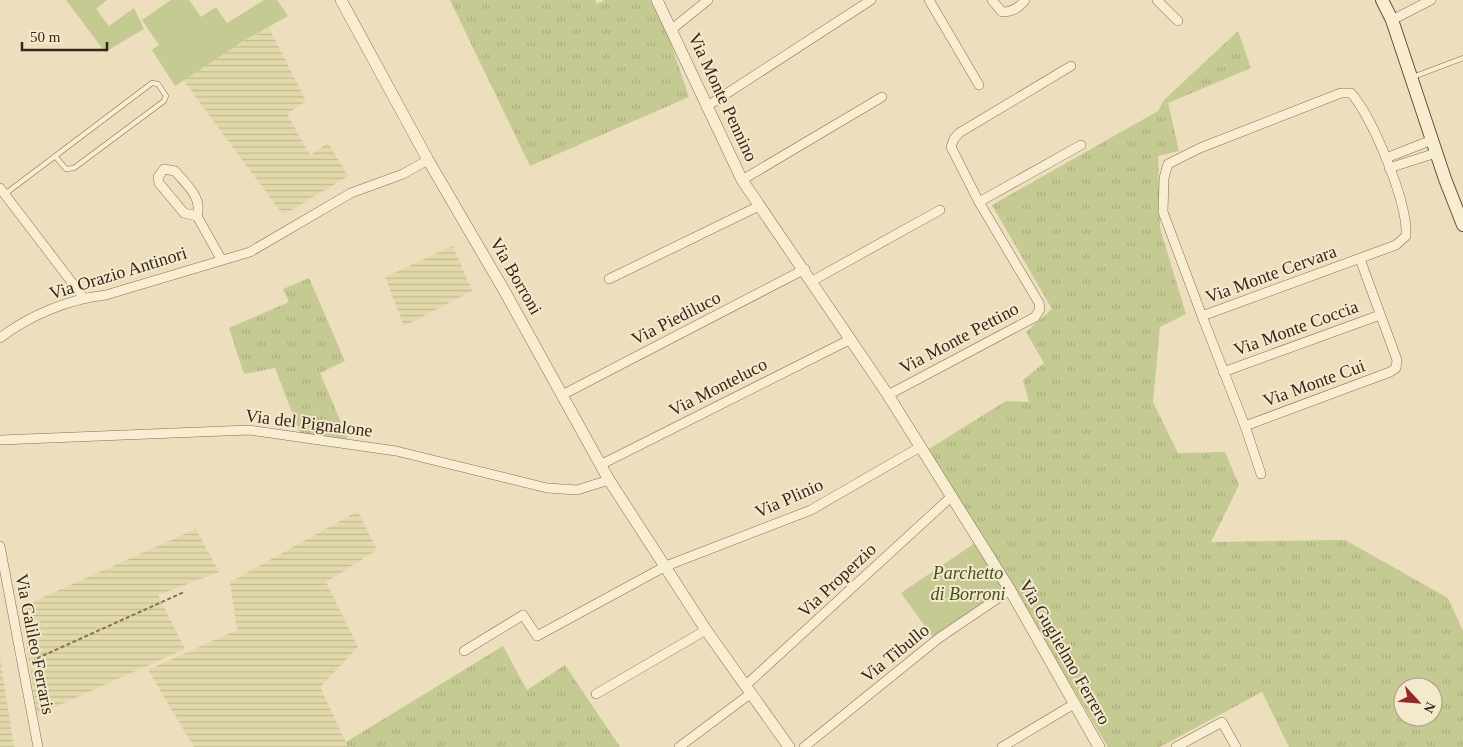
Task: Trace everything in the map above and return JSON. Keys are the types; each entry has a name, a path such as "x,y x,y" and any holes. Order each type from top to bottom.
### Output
{"main road":[{"path":"1382,0 1392,20 1436,153 1463,225"}],"street":[{"name":"Via Borroni","path":"341,0 428,160 562,395 608,480 666,566 706,630 747,690 790,747"},
{"name":"Via Monte Pennino","path":"657,0 742,180 805,269 888,394 920,447"},
{"path":"672,29 708,0"},
{"path":"706,107 870,0"},
{"path":"929,0 979,85"},
{"path":"992,0 1002,12 1009,12 1026,0"},
{"path":"1157,0 1178,21"},
{"path":"1392,20 1431,0"},
{"name":"Via Monte Pettino","path":"888,394 1035,316 1040,310 1039,303 979,202 951,147 959,133 1071,66"},
{"name":"Via Monte Cervara","path":"1341,92 1351,93 1360,102 1386,158 1406,224 1406,236 1396,245 1202,316 1163,212 1164,178 1168,164 1200,148 1341,92"},
{"path":"742,180 882,97"},
{"path":"1386,158 1432,140"},
{"path":"979,202 1081,145"},
{"path":"1389,168 1436,153"},
{"name":"Via Orazio Antinori","path":"0,338 14,327 83,297 106,295 221,259 250,252 351,193 403,174 428,160"},
{"name":"Via Orazio Antinori","path":"197,216 200,208 196,198 175,171 164,169 158,177 159,183 184,213 197,216 221,259"},
{"path":"2,191 83,297"},
{"path":"610,279 759,206"},
{"path":"812,281 940,210"},
{"name":"Via Monte Cui","path":"1244,426 1390,372 1396,368 1396,360 1360,259"},
{"name":"Via Piediluco","path":"562,395 805,269"},
{"name":"Via Monte Coccia","path":"1223,372 1380,315"},
{"path":"1202,316 1261,474"},
{"name":"Via Monteluco","path":"600,465 851,339"},
{"name":"Via del Pignalone","path":"0,440 249,430 396,451 547,488 577,490 608,480"},
{"name":"Via Guglielmo Ferrero","path":"920,447 1010,590 1100,747"},
{"name":"Via Plinio","path":"464,651 523,615 537,636 666,566 811,510 920,447"},
{"name":"Via Properzio","path":"679,747 747,690 951,497"},
{"name":"Via Galileo Ferraris","path":"0,546 38,747"},
{"name":"Via Tibullo","path":"804,747 939,638 1010,590"},
{"path":"596,694 706,630"},
{"path":"1002,747 1074,704"},
{"path":"1176,747 1222,722 1236,747"}],"lane":[{"path":"1411,77 1463,58"},
{"path":"2,191 55,156 152,83 158,84 166,96 164,101 74,168 66,169 55,156"}],"path":[{"path":"22,665 184,592"}],"shaded area":[{"path":"269,28 306,101 287,114 310,155 328,143 348,176 283,215 183,80 240,43"},
{"path":"453,246 472,291 404,326 385,277"},
{"path":"358,511 377,550 326,582 358,647 320,687 348,747 194,747 148,670 237,630 230,582"},
{"path":"196,529 219,572 158,595 185,649 37,715 21,607"},
{"path":"0,657 14,747 0,747"}],"green space":[{"path":"66,0 107,0 96,9 109,26 134,8 144,29 105,52"},
{"path":"171,0 189,0 201,17 216,7 227,23 264,0 277,0 288,16 240,43 175,86 152,50 159,45 142,20"},
{"path":"450,0 595,0 597,4 605,0 650,0 668,35 689,97 530,166"},
{"path":"1238,31 1251,68 1168,103 1179,151 1158,156 1160,228 1186,314 1160,327 1153,402 1178,453 1225,452 1239,485 1211,542 1345,540 1448,598 1463,631 1463,747 1289,747 1262,692 1160,747 1108,747 929,449 1006,401 1029,402 1023,380 1044,363 1026,332 1052,309 992,205 1158,111 1164,100"},
{"path":"309,278 345,361 320,373 348,439 300,433 275,368 244,374 229,328 289,302 283,289"},
{"name":"Parchetto di Borroni","path":"978,541 1010,590 935,640 901,593"},
{"path":"503,646 527,690 565,665 620,747 348,747 346,742"}]}
